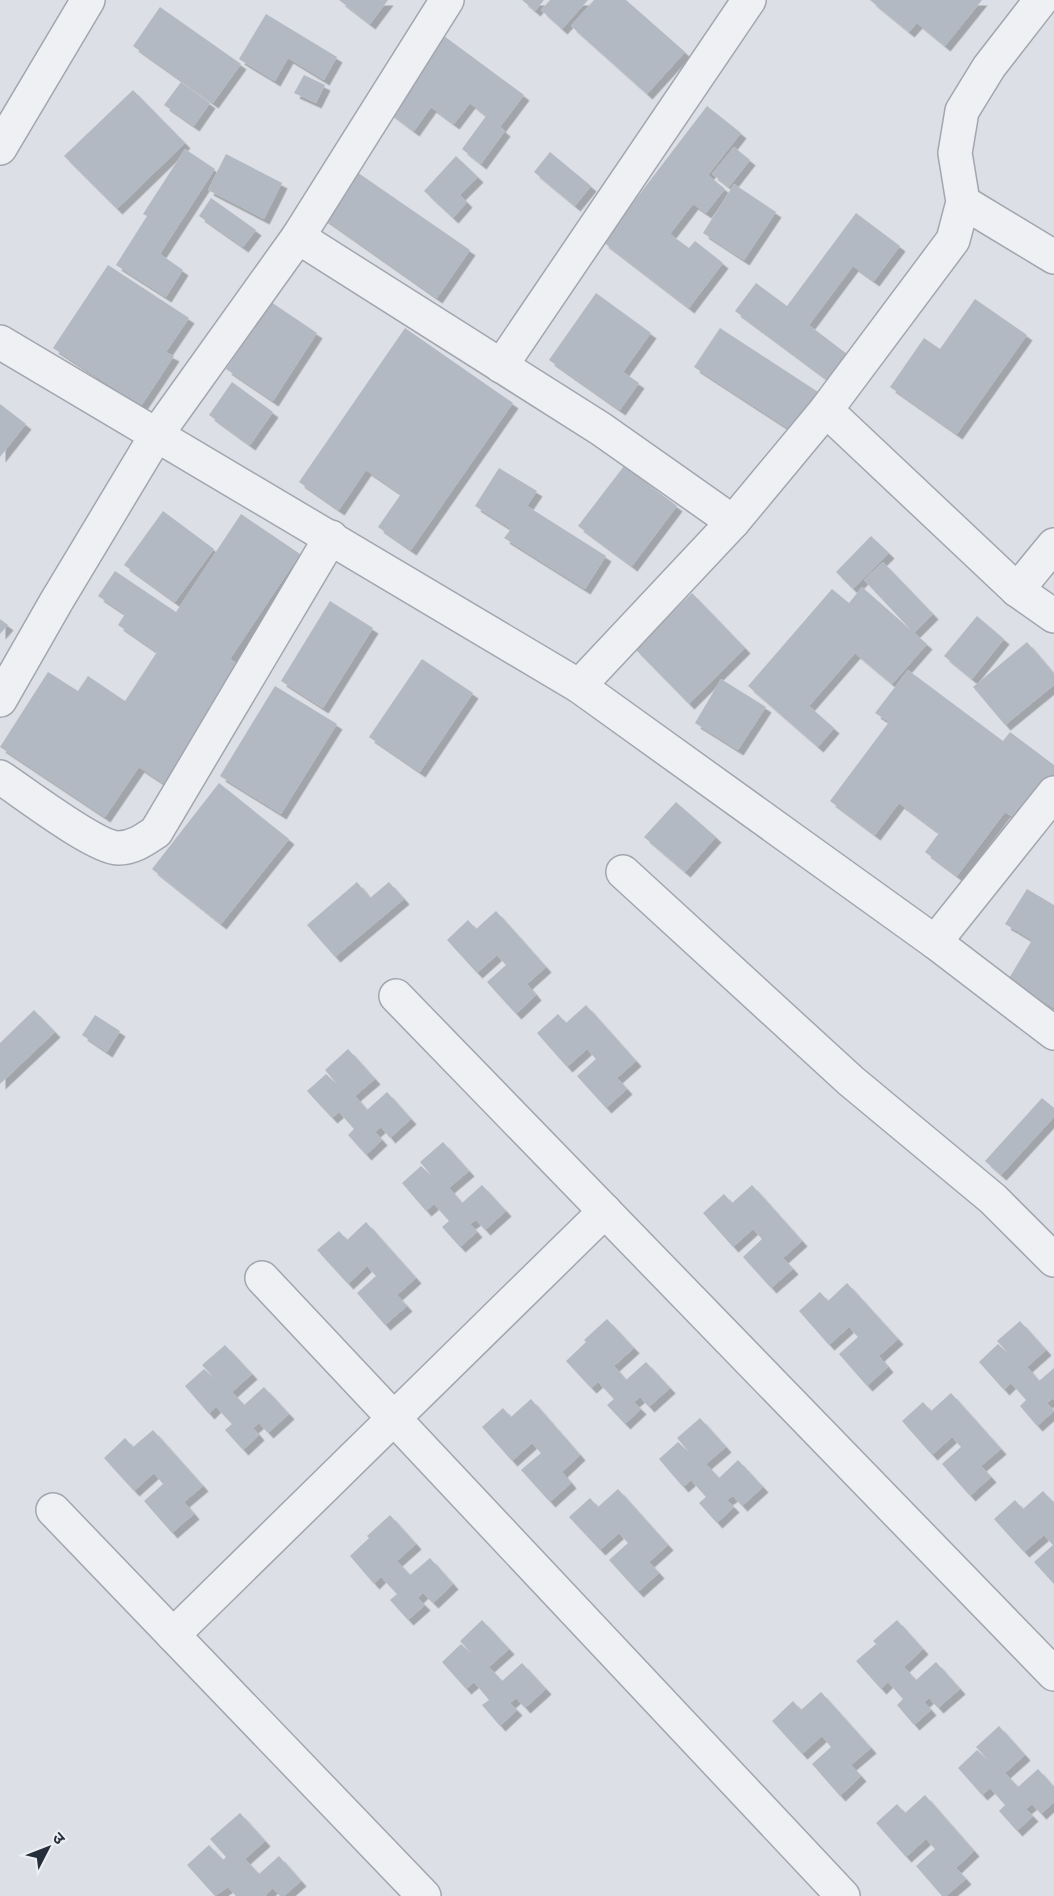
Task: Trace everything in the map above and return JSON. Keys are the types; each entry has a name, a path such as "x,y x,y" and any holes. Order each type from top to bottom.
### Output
{"street":[{"path":"0,148 88,0"},
{"path":"0,700 157,434 298,237 447,0"},
{"path":"501,366 749,0"},
{"path":"579,686 733,522 826,410 953,240 963,202 955,153 962,111 988,67 1041,0"},
{"path":"963,202 1054,257"},
{"path":"298,237 601,429 733,522"},
{"path":"0,342 579,686 935,942 1054,1033"},
{"path":"826,410 1017,590 1054,616"},
{"path":"0,777 97,842 118,848 137,845 156,832 331,537"},
{"path":"1017,590 1054,545"},
{"path":"935,942 1054,794"},
{"path":"623,872 851,1081 993,1199 1054,1260"},
{"path":"396,996 1054,1674"},
{"path":"173,1635 605,1211"},
{"path":"262,1278 843,1896"},
{"path":"53,1510 424,1896"}],"building":[{"path":"339,0 388,0 370,24"},
{"path":"522,0 544,0 535,11"},
{"path":"550,0 588,0 562,29 541,10"},
{"path":"594,0 626,0 685,52 647,94 571,26"},
{"path":"870,0 982,0 945,46 917,23 909,32"},
{"path":"160,7 241,64 213,103 133,46"},
{"path":"266,14 337,57 324,80 288,58 275,81 239,59"},
{"path":"440,33 524,95 500,127 505,131 481,164 462,149 486,116 470,103 454,124 431,107 414,131 385,109"},
{"path":"304,75 325,85 316,103 294,93"},
{"path":"181,82 210,103 194,126 164,105"},
{"path":"133,90 185,143 117,209 64,156"},
{"path":"707,106 741,133 708,175 725,189 706,213 693,204 670,234 689,248 695,241 723,263 689,308 603,242"},
{"path":"734,147 750,160 729,187 712,174"},
{"path":"185,149 215,169 160,254 183,270 166,297 116,265 147,216 143,214"},
{"path":"550,152 591,186 575,206 534,172"},
{"path":"226,154 282,183 264,219 208,190"},
{"path":"456,156 478,177 460,195 467,202 453,218 424,191"},
{"path":"354,170 470,250 437,298 322,217"},
{"path":"734,184 776,212 744,260 703,233"},
{"path":"211,198 256,230 243,247 199,216"},
{"path":"856,213 900,246 874,281 853,266 809,325 847,354 828,380 735,311 756,283 787,306"},
{"path":"108,265 189,318 166,352 174,356 141,406 53,348"},
{"path":"596,293 651,333 623,372 639,383 620,410 549,360"},
{"path":"975,299 1027,335 957,434 890,387 924,338 940,349"},
{"path":"271,302 317,333 273,401 226,369"},
{"path":"405,328 513,403 411,550 378,527 401,494 366,470 339,510 299,482"},
{"path":"720,328 818,392 792,431 694,367"},
{"path":"232,382 273,412 250,445 209,415"},
{"path":"0,404 26,424 0,457"},
{"path":"624,466 677,506 632,566 578,526"},
{"path":"499,468 537,491 527,506 606,556 585,589 504,538 511,529 475,506"},
{"path":"163,511 214,549 175,602 124,565"},
{"path":"241,514 300,554 230,659 244,668 166,785 139,767 105,817 0,747 48,672 78,691 88,676 125,701 157,652 118,625 125,614 98,596 115,571 176,612"},
{"path":"871,536 889,553 853,589 836,572"},
{"path":"883,562 933,614 914,633 927,644 892,684 855,653 809,706 834,728 818,747 748,686 832,589 849,603 862,587 912,631 864,580"},
{"path":"692,593 745,648 689,704 635,649"},
{"path":"330,601 373,628 323,708 281,681"},
{"path":"977,616 1004,639 972,679 944,656"},
{"path":"0,619 8,625 0,634"},
{"path":"1027,642 1054,674 1054,685 1005,725 973,687"},
{"path":"422,659 473,693 420,772 369,737"},
{"path":"908,670 1003,741 1010,732 1054,765 1054,773 1019,821 1005,812 957,876 925,852 939,833 899,803 875,835 830,801 889,722 875,713"},
{"path":"721,679 766,707 738,750 695,723"},
{"path":"275,686 337,724 281,814 220,776"},
{"path":"219,783 289,839 221,924 152,869"},
{"path":"676,802 716,837 685,872 644,837"},
{"path":"357,882 370,898 389,882 404,899 335,957 307,925"},
{"path":"1027,889 1054,905 1054,1008 1008,980 1032,940 1005,924"},
{"path":"496,911 546,967 527,984 536,995 516,1014 487,982 506,965 497,955 477,973 447,940 468,920 476,929"},
{"path":"586,1005 636,1061 617,1078 627,1089 606,1108 577,1076 596,1059 587,1049 567,1067 537,1033 558,1014 566,1023"},
{"path":"34,1010 55,1032 0,1084 0,1043"},
{"path":"95,1015 120,1031 107,1052 82,1035"},
{"path":"348,1049 375,1079 355,1096 367,1110 387,1092 411,1119 390,1138 381,1127 375,1132 382,1140 366,1155 348,1135 354,1129 339,1112 332,1118 307,1091 326,1074 337,1084 325,1070"},
{"path":"1042,1098 1054,1108 1054,1117 1001,1175 985,1161"},
{"path":"443,1142 469,1171 449,1188 462,1203 482,1185 506,1211 485,1230 476,1220 470,1224 477,1232 460,1247 442,1227 449,1221 434,1204 426,1211 402,1183 421,1166 432,1176 420,1162"},
{"path":"752,1185 802,1241 783,1258 793,1269 771,1288 743,1257 762,1239 753,1229 733,1247 703,1213 724,1194 732,1203"},
{"path":"366,1222 416,1278 397,1295 407,1306 385,1325 357,1293 376,1276 367,1266 348,1284 317,1250 339,1231 347,1240"},
{"path":"847,1283 898,1339 879,1356 888,1367 867,1386 839,1354 858,1337 849,1327 829,1345 799,1311 820,1292 828,1301"},
{"path":"607,1319 634,1348 614,1366 626,1380 646,1362 670,1388 649,1407 640,1397 634,1402 641,1409 625,1424 607,1405 614,1399 598,1382 591,1388 566,1361"},
{"path":"1020,1321 1046,1350 1027,1367 1039,1381 1054,1368 1054,1400 1053,1398 1047,1403 1054,1411 1037,1426 1020,1406 1026,1400 1011,1383 1004,1390 979,1362 998,1344 1010,1355 997,1341"},
{"path":"225,1345 252,1374 232,1392 244,1405 264,1387 289,1414 268,1433 259,1423 253,1428 259,1435 243,1450 225,1430 232,1424 216,1407 209,1414 185,1386 204,1369 215,1379 202,1365"},
{"path":"951,1393 1001,1449 981,1466 991,1477 970,1496 942,1464 961,1447 952,1437 932,1455 902,1421 923,1402 931,1411"},
{"path":"531,1399 580,1455 562,1472 571,1483 550,1502 521,1470 541,1453 532,1443 512,1461 482,1427 503,1408 511,1417"},
{"path":"700,1418 726,1447 706,1464 719,1478 738,1460 763,1487 742,1506 733,1496 727,1500 734,1507 717,1523 699,1503 706,1497 691,1480 683,1487 659,1459 678,1442 689,1452 677,1438"},
{"path":"153,1430 203,1486 184,1502 194,1514 172,1533 144,1501 163,1484 154,1473 134,1491 104,1458 125,1438 133,1447"},
{"path":"618,1489 668,1545 649,1562 659,1573 638,1592 609,1560 628,1543 619,1533 600,1550 569,1517 590,1498 598,1507"},
{"path":"1043,1491 1054,1503 1054,1584 1034,1562 1053,1545 1044,1535 1024,1552 994,1519 1015,1500 1023,1509"},
{"path":"390,1515 416,1544 397,1561 410,1575 430,1558 453,1584 433,1603 423,1593 418,1598 425,1605 408,1620 390,1600 397,1594 381,1577 374,1584 350,1556"},
{"path":"482,1620 509,1649 489,1667 502,1681 522,1663 546,1689 525,1708 516,1698 510,1703 517,1710 500,1726 482,1705 489,1700 474,1682 466,1689 442,1662 461,1644 472,1654 460,1641"},
{"path":"897,1620 923,1649 904,1667 916,1680 936,1662 960,1689 938,1708 929,1698 924,1702 931,1710 914,1725 897,1705 903,1699 888,1682 881,1689 856,1661 876,1644 887,1654 873,1641"},
{"path":"821,1692 871,1748 851,1765 861,1776 840,1796 812,1764 831,1747 822,1736 802,1754 772,1721 793,1701 801,1710"},
{"path":"999,1726 1025,1755 1005,1773 1018,1787 1038,1769 1054,1787 1054,1802 1041,1814 1032,1804 1026,1809 1033,1816 1017,1831 999,1811 1005,1805 990,1788 982,1795 958,1768 977,1750 988,1760 976,1747"},
{"path":"925,1795 974,1851 956,1868 966,1879 946,1896 942,1896 916,1866 935,1849 926,1839 906,1857 876,1823 897,1804 905,1813"},
{"path":"240,1813 265,1841 245,1859 259,1874 279,1856 301,1881 284,1896 280,1896 273,1888 265,1895 267,1896 236,1896 228,1887 215,1896 187,1865 209,1845 223,1860 226,1857 210,1839"}]}
